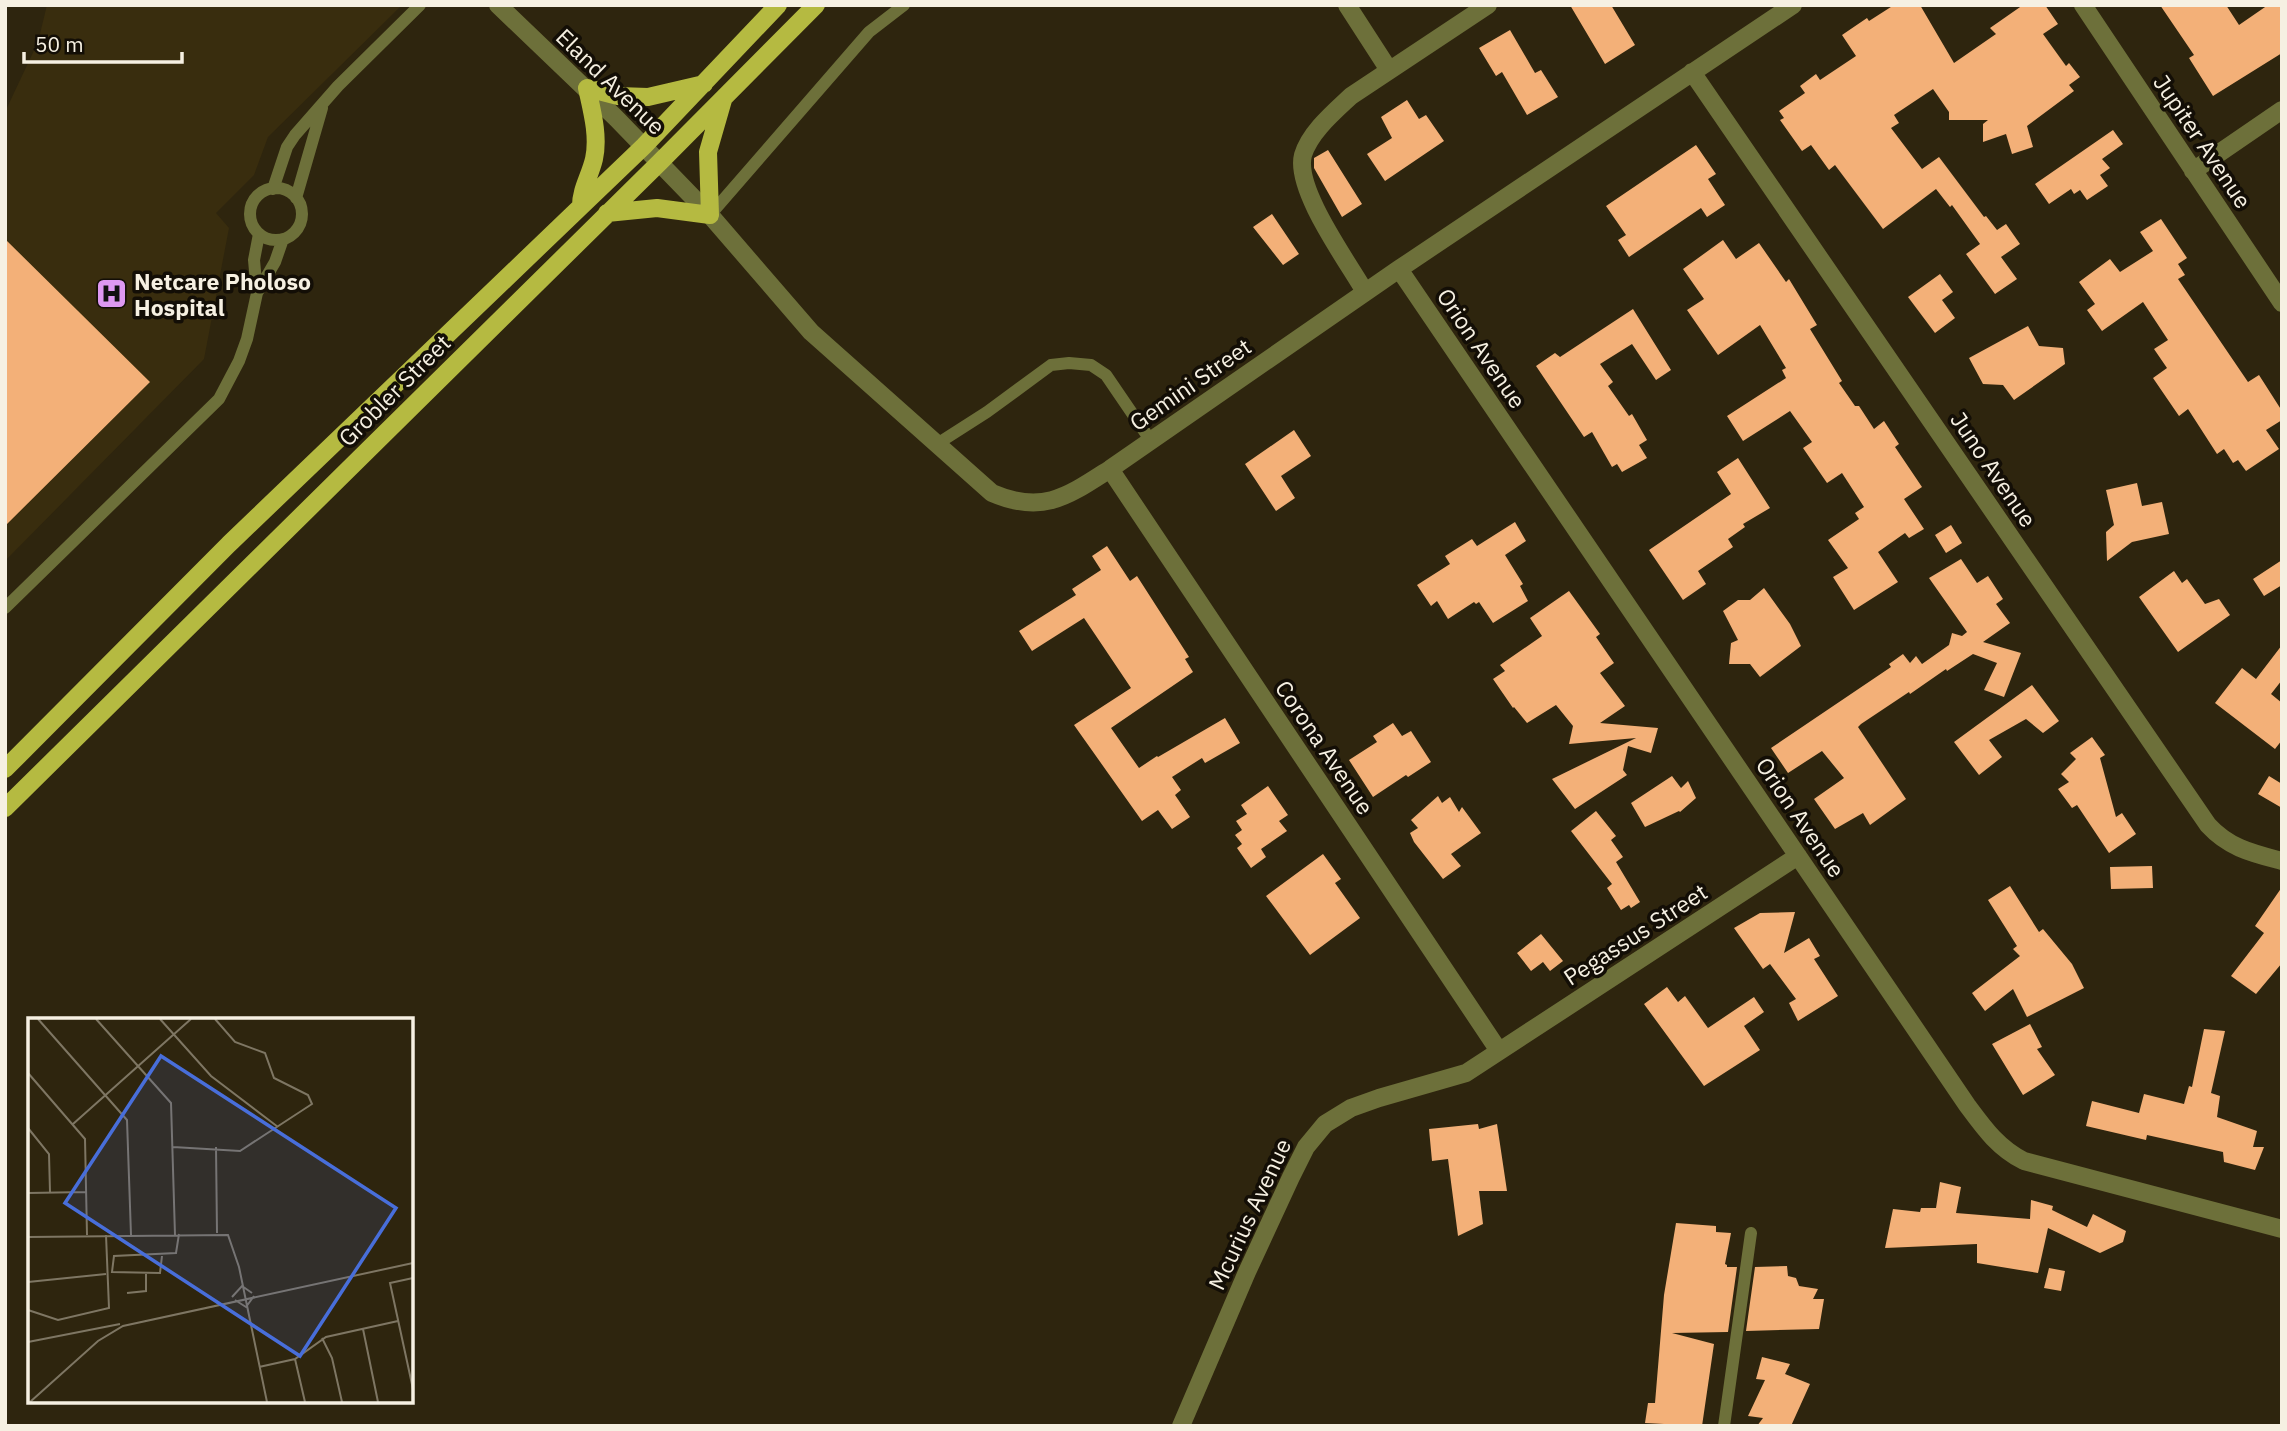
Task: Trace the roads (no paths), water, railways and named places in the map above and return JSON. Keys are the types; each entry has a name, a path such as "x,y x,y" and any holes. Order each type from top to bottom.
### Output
{"main road":[{"name":"Grobler Street","path":"5,769 229,544 644,146 778,5"},
{"name":"Grobler Street","path":"5,808 816,5"},
{"path":"581,206 582,189 592,165 596,145 587,88 618,96 648,97 705,84"},
{"path":"607,213 657,208 710,215 708,152 724,97"}],"street":[{"name":"Eland Avenue","path":"498,5 587,88 660,162"},
{"path":"1347,5 1389,70"},
{"path":"1366,292 1310,200 1302,163 1304,152 1313,136 1351,96 1488,5"},
{"name":"Gemini Street","path":"660,162 710,215 811,332 992,493 1011,501 1050,503 1110,469 1398,269 1793,5"},
{"name":"Jupiter Avenue","path":"2083,5 2282,303"},
{"name":"Juno Avenue","path":"1692,72 2208,825 2230,845 2282,861"},
{"path":"2193,171 2282,110"},
{"name":"Orion Avenue","path":"1398,269 1967,1105 1993,1139 2008,1153 2024,1161 2282,1229"},
{"name":"Corona Avenue","path":"1110,469 1499,1052"},
{"name":"Pegassus Street","path":"1499,1052 1798,856"},
{"name":"Mcurius Avenue","path":"1181,1426 1252,1260 1306,1147 1317,1132 1351,1108 1459,1075 1499,1052"}],"lane":[{"path":"273,188 287,147 295,135 338,86 420,5"},
{"path":"710,215 869,32 904,5"},
{"path":"296,198 323,104"},
{"path":"273,188 282,189 296,198 300,205 301,222 297,230 283,239 266,239 259,234 250,219 253,202 265,191 273,188"},
{"path":"5,608 219,399 239,362 247,339 257,293 254,260 259,234"},
{"path":"257,293 275,262 283,239"},
{"path":"937,444 987,412 1051,365 1069,363 1091,365 1106,375 1151,441"},
{"path":"1724,1426 1751,1233"}],"place":[{"name":"Netcare Pholoso Hospital","path":"111,294"}]}
